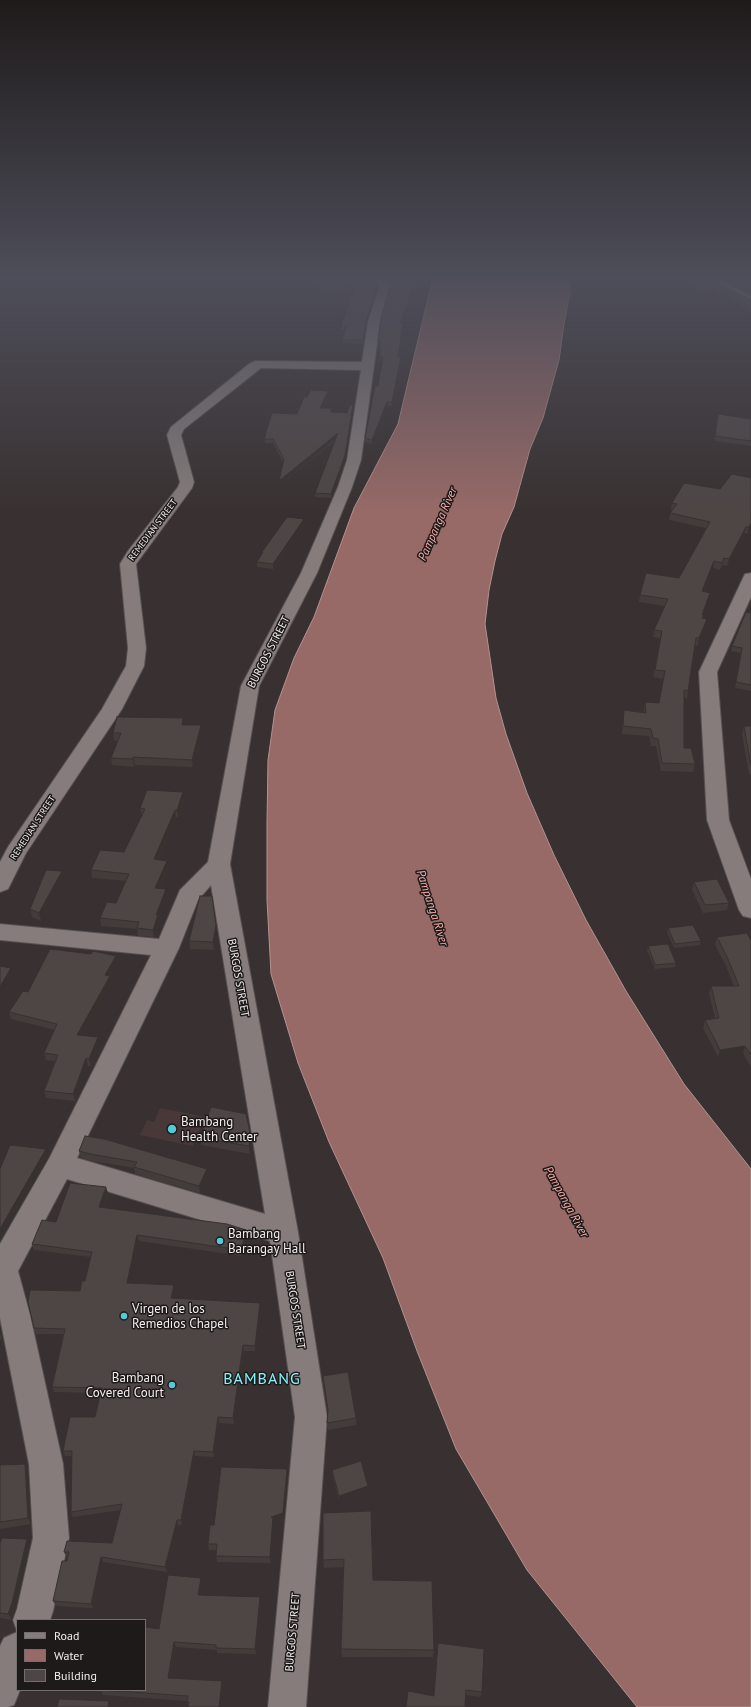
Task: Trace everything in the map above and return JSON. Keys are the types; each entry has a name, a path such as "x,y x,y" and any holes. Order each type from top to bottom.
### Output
{"street":[{"name":"BURGOS STREET","path":"287,1707 311,1418 283,1232 219,864 250,686 309,573 345,487 354,460 369,357"},
{"name":"REMEDIAN STREET","path":"0,884 16,852 112,709 135,666 138,648 128,564 185,488 187,482 174,435 178,427 253,367 259,364 368,366"},
{"path":"749,588 708,672 718,820 751,910"},
{"path":"30,1619 34,1611 51,1538 46,1464 15,1315 3,1271 9,1256 60,1165 167,948 188,896 219,864"},
{"path":"0,932 167,948"},
{"path":"60,1165 283,1232"},
{"path":"0,1691 16,1654"}],"shaded area":[{"name":"Bambang Health Center","path":"160,1108 205,1117 193,1146 140,1135 147,1120 154,1122"}],"water":[{"name":"Pampanga River","path":"414,357 559,357 543,418 530,449 514,507 502,534 489,590 485,624 496,698 506,734 527,793 554,855 586,920 626,991 684,1084 751,1169 751,1707 637,1707 527,1570 456,1449 417,1351 383,1258 329,1142 298,1063 271,974 267,900 267,823 268,760 275,710 294,658 314,617 354,508 398,424"}],"building":[{"path":"379,357 398,357 401,357 392,402 387,402 372,440 365,438 375,386 378,386 383,357"},
{"path":"311,390 328,391 320,408 331,408 331,412 347,413 350,404 353,405 345,455 331,494 315,493 338,433 279,481 284,459 273,439 264,439 272,413 297,414 304,397 307,397"},
{"path":"718,414 751,419 751,441 715,436"},
{"path":"732,474 751,478 751,523 749,527 746,527 729,559 724,558 722,563 714,561 702,591 710,593 702,615 704,615 702,618 707,619 699,638 696,638 688,691 684,690 684,748 691,748 695,764 662,763 658,739 653,738 651,729 623,726 624,710 646,713 645,702 659,703 665,671 655,670 662,631 654,630 668,599 640,595 646,573 679,578 710,522 670,513 677,504 672,503 684,483 720,489"},
{"path":"287,517 304,519 273,564 257,562 262,552"},
{"path":"746,612 751,613 751,685 736,682 742,648 732,646"},
{"path":"117,717 183,718 182,725 201,725 192,760 133,757 133,759 111,758 121,733 113,733"},
{"path":"744,726 751,726 751,766"},
{"path":"147,790 183,792 177,810 175,810 154,859 167,861 155,888 166,889 156,915 158,915 153,930 137,928 139,922 100,918 107,902 116,903 129,874 91,870 100,850 124,852 145,809 140,808"},
{"path":"46,870 62,871 39,913 30,909"},
{"path":"717,879 729,903 705,905 694,882"},
{"path":"200,896 212,896 216,925 213,942 189,941"},
{"path":"693,925 701,941 675,944 668,928"},
{"path":"747,933 751,941 751,1055 745,1046 720,1050 705,1020 719,1018 711,986 739,986 717,937"},
{"path":"668,944 676,963 655,965 648,946"},
{"path":"50,949 91,954 93,951 116,956 105,975 110,976 77,1035 98,1037 89,1059 86,1058 73,1094 44,1091 58,1055 44,1053 57,1024 9,1012 23,991 28,992"},
{"path":"0,966 11,968 0,987"},
{"path":"211,1107 246,1114 251,1137 249,1146 200,1138"},
{"path":"85,1136 104,1139 207,1169 199,1186 134,1167 137,1162 79,1151"},
{"path":"10,1145 46,1149 0,1229 0,1169"},
{"path":"70,1183 106,1187 99,1207 227,1224 246,1230 241,1250 137,1235 127,1283 174,1285 171,1298 260,1303 255,1346 243,1345 233,1418 218,1417 213,1452 194,1451 181,1520 177,1520 165,1567 101,1557 91,1604 53,1601 62,1561 67,1561 69,1552 64,1552 67,1541 112,1543 122,1504 71,1512 72,1451 63,1451 70,1417 95,1417 102,1388 52,1387 65,1329 34,1328 28,1302 30,1290 80,1291 82,1281 85,1281 92,1252 32,1244 42,1220 56,1222"},
{"path":"348,1372 356,1418 327,1423 328,1410 323,1376"},
{"path":"361,1461 368,1486 339,1496 332,1470"},
{"path":"25,1464 28,1518 0,1522 0,1465"},
{"path":"221,1467 287,1469 283,1513 271,1517 273,1517 270,1557 216,1556 217,1544 208,1544 210,1525 214,1525"},
{"path":"371,1511 373,1580 432,1581 434,1650 341,1649 344,1559 323,1560 323,1513"},
{"path":"2,1538 27,1539 8,1614 0,1613 0,1543"},
{"path":"168,1575 201,1578 198,1595 260,1597 255,1649 216,1648 216,1645 174,1642 168,1678 222,1681 219,1707 188,1707 188,1696 116,1691 146,1691 146,1627 159,1629"},
{"path":"438,1643 484,1649 482,1692 466,1690 465,1707 406,1707 408,1691 434,1696"},
{"path":"59,1699 109,1701 108,1707 57,1707"}],"place":[{"name":"Bambang Health Center","path":"172,1129"},
{"name":"Bambang Barangay Hall","path":"220,1241"},
{"name":"Virgen de los Remedios Chapel","path":"124,1316"},
{"name":"Bambang Covered Court","path":"172,1385"}],"district":[{"name":"BAMBANG","path":"262,1379"}]}
